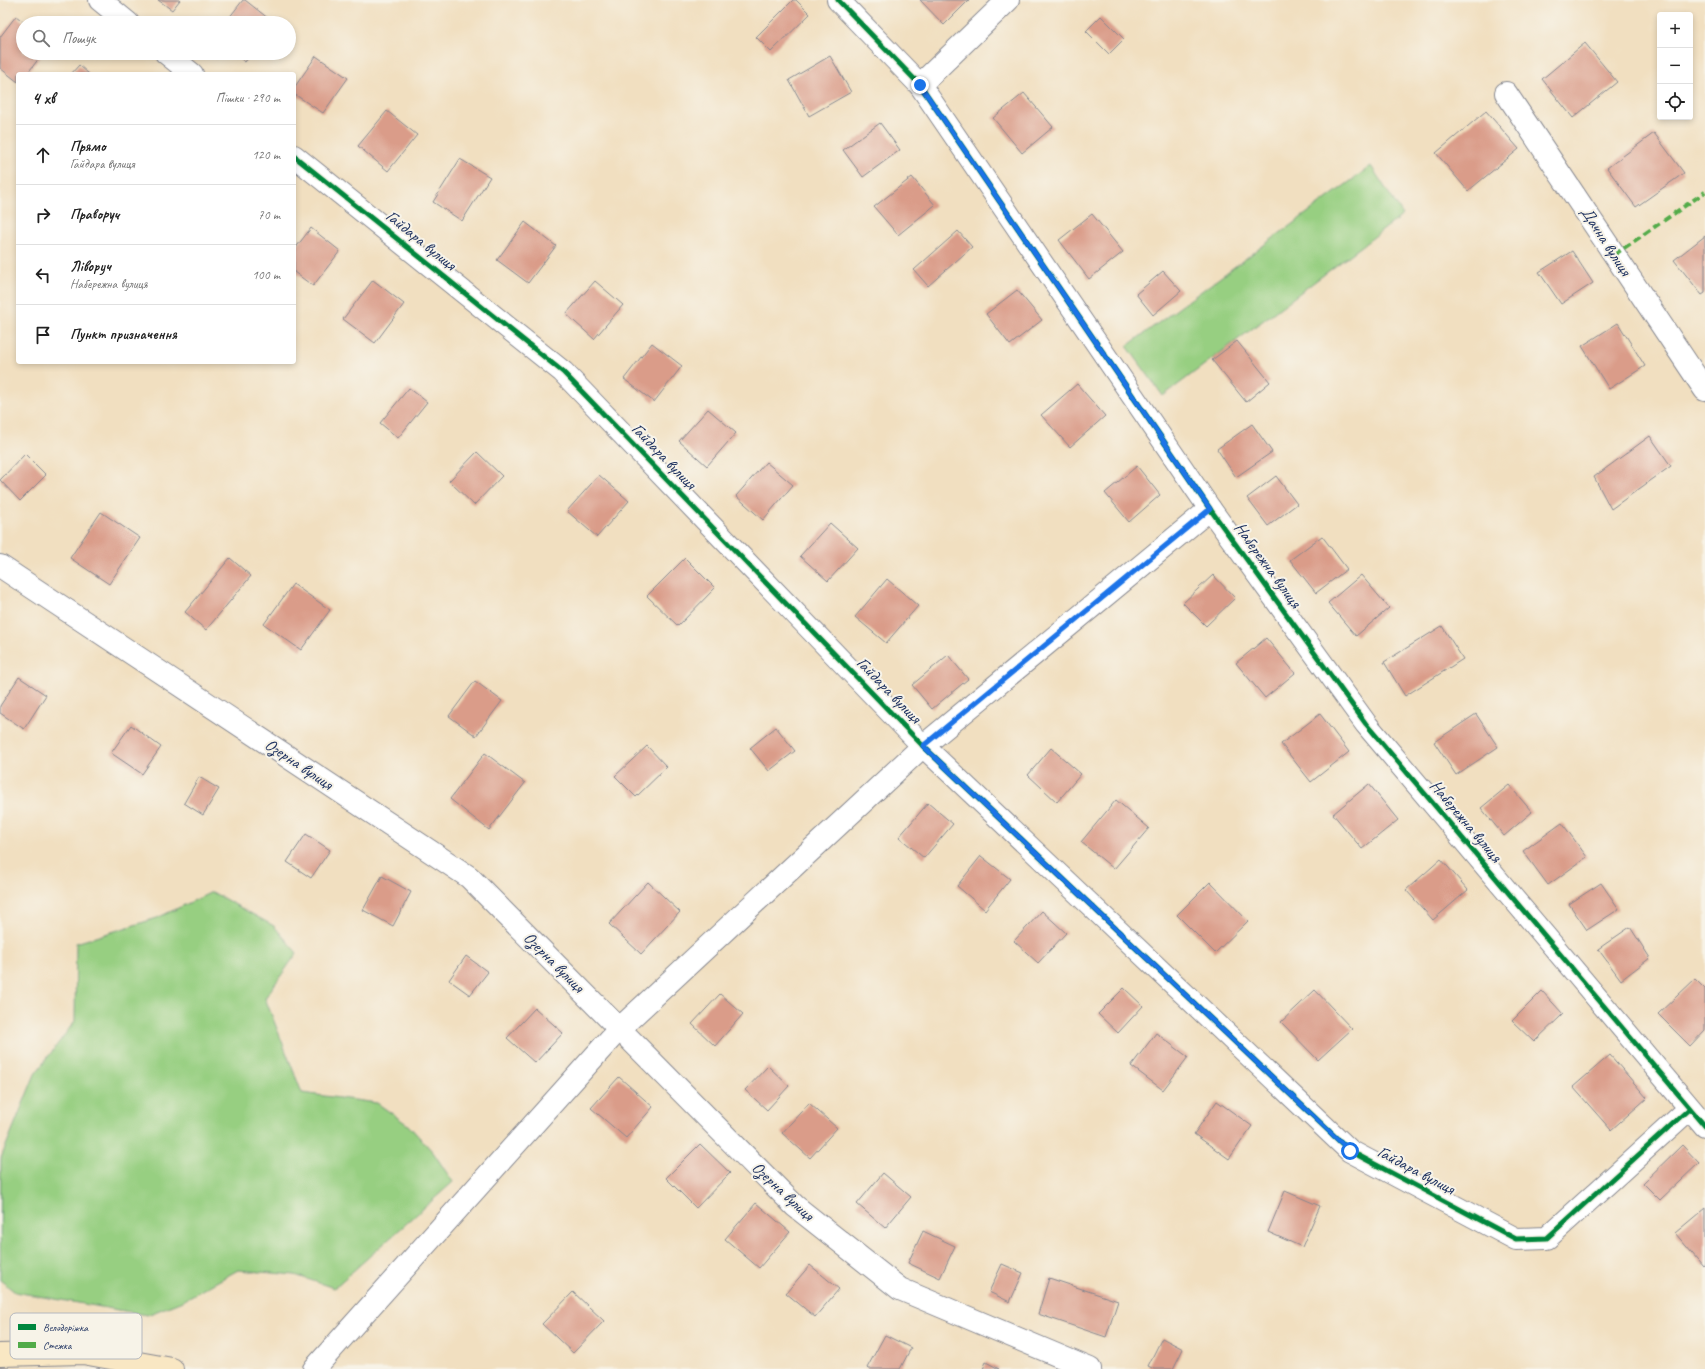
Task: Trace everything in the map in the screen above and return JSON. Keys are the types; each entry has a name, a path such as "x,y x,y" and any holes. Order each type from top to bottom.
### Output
{"street":[{"path":"100,0 119,16"},
{"name":"Набережна вулиця","path":"838,0 920,85 1210,509 1366,724 1689,1109 1705,1126"},
{"path":"920,85 1008,0"},
{"path":"175,60 190,72"},
{"name":"Дачна вулиця","path":"1506,93 1705,390"},
{"name":"Гайдара вулиця","path":"296,158 563,372 923,746 1350,1151 1516,1240 1547,1238 1689,1109"},
{"path":"314,1369 620,1028 923,746 1210,509"},
{"name":"Озерна вулиця","path":"0,566 469,877 795,1206 900,1289 1090,1369"},
{"path":"0,1355 10,1355"},
{"path":"116,1359 172,1369"}],"green space":[{"path":"1371,166 1403,215 1163,396 1127,346"},
{"path":"212,892 274,926 297,953 265,998 302,1093 377,1103 408,1125 433,1152 453,1182 334,1288 295,1275 238,1270 180,1302 147,1315 15,1292 0,1280 1,1158 35,1074 75,1021 76,943 157,918"}],"building":[{"path":"158,0 180,0 172,10"},
{"path":"243,0 245,0 265,16 230,16"},
{"path":"793,0 796,0 810,14 771,52 756,37"},
{"path":"920,0 969,0 944,25"},
{"path":"16,16 16,60 38,60 29,72 16,72 16,80 0,68 0,37"},
{"path":"1101,16 1124,39 1109,54 1086,31"},
{"path":"1585,43 1617,82 1573,118 1542,79"},
{"path":"316,56 348,78 323,113 296,95 296,85"},
{"path":"830,56 851,92 809,116 789,80"},
{"path":"79,65 87,72 73,72"},
{"path":"1024,93 1053,127 1022,153 993,118"},
{"path":"387,111 417,135 388,171 358,146"},
{"path":"1486,111 1519,149 1468,191 1436,153"},
{"path":"880,123 900,150 863,177 843,150"},
{"path":"1654,133 1684,173 1636,207 1607,168"},
{"path":"460,159 490,177 462,221 433,202"},
{"path":"912,177 935,205 898,235 874,207"},
{"path":"1092,214 1123,252 1089,279 1059,240"},
{"path":"525,222 556,246 528,283 497,260"},
{"path":"311,228 340,251 313,286 296,273 296,247"},
{"path":"958,231 972,247 928,286 914,270"},
{"path":"1705,236 1705,293 1702,295 1674,260"},
{"path":"1572,251 1593,283 1561,304 1539,272"},
{"path":"1163,271 1181,291 1153,315 1136,294"},
{"path":"373,280 404,304 375,343 343,319"},
{"path":"595,281 623,305 594,339 566,314"},
{"path":"1017,290 1042,320 1010,345 986,314"},
{"path":"1618,323 1645,366 1609,389 1582,346"},
{"path":"1237,341 1270,382 1246,402 1212,360"},
{"path":"652,343 682,366 654,402 624,379"},
{"path":"1077,384 1105,416 1070,447 1041,415"},
{"path":"409,388 427,402 398,438 380,423"},
{"path":"708,409 736,433 707,466 679,441"},
{"path":"1252,424 1272,452 1236,477 1217,449"},
{"path":"1650,436 1671,466 1611,509 1594,477"},
{"path":"477,452 502,476 474,505 449,481"},
{"path":"25,454 46,475 20,501 0,480"},
{"path":"766,462 793,485 763,520 736,496"},
{"path":"1137,466 1160,495 1129,522 1105,493"},
{"path":"599,475 629,501 597,537 567,511"},
{"path":"1276,476 1297,504 1268,526 1247,498"},
{"path":"101,512 140,538 109,584 70,558"},
{"path":"830,523 858,548 828,581 800,556"},
{"path":"1322,536 1347,569 1316,593 1290,560"},
{"path":"230,558 251,576 206,630 185,612"},
{"path":"685,558 715,588 678,626 647,596"},
{"path":"1213,575 1235,598 1206,626 1183,603"},
{"path":"1361,575 1389,608 1356,636 1328,603"},
{"path":"887,579 918,606 886,643 855,617"},
{"path":"293,584 330,610 301,650 264,624"},
{"path":"1442,626 1463,659 1405,696 1384,662"},
{"path":"1266,638 1295,673 1265,698 1236,663"},
{"path":"948,655 968,679 932,709 912,685"},
{"path":"19,677 46,695 24,729 0,713 0,706"},
{"path":"475,681 502,701 476,736 449,716"},
{"path":"1320,714 1349,752 1311,782 1281,744"},
{"path":"1476,714 1498,747 1456,775 1434,742"},
{"path":"131,725 161,747 142,774 111,753"},
{"path":"776,727 795,751 769,771 750,748"},
{"path":"647,746 667,767 636,797 615,776"},
{"path":"1051,748 1081,774 1057,802 1028,775"},
{"path":"485,753 525,783 489,830 450,799"},
{"path":"199,777 219,789 203,815 184,803"},
{"path":"1369,784 1398,820 1362,849 1333,814"},
{"path":"1509,785 1532,812 1504,836 1481,808"},
{"path":"1116,800 1149,828 1114,869 1081,842"},
{"path":"928,803 953,824 924,858 899,837"},
{"path":"1562,823 1587,857 1548,885 1523,851"},
{"path":"306,834 330,850 311,878 287,862"},
{"path":"981,856 1010,879 985,910 957,886"},
{"path":"1441,859 1468,890 1433,920 1406,890"},
{"path":"382,876 411,892 393,926 363,910"},
{"path":"648,882 680,912 641,954 609,924"},
{"path":"1210,882 1248,921 1215,953 1177,915"},
{"path":"1601,883 1619,909 1587,930 1569,904"},
{"path":"1042,911 1066,933 1038,963 1014,941"},
{"path":"1630,927 1650,958 1621,980 1598,949"},
{"path":"466,956 488,972 470,995 449,980"},
{"path":"1695,979 1705,989 1705,1030 1690,1046 1658,1014"},
{"path":"1124,988 1143,1006 1118,1033 1098,1014"},
{"path":"1315,990 1352,1029 1318,1060 1281,1022"},
{"path":"1542,991 1563,1014 1534,1042 1512,1021"},
{"path":"720,994 743,1014 715,1046 692,1024"},
{"path":"535,1008 563,1033 535,1063 507,1038"},
{"path":"1156,1033 1188,1057 1163,1090 1131,1066"},
{"path":"1610,1055 1647,1098 1611,1130 1573,1087"},
{"path":"768,1066 789,1086 767,1110 745,1090"},
{"path":"619,1077 653,1107 626,1138 591,1108"},
{"path":"1217,1101 1252,1126 1229,1159 1194,1134"},
{"path":"809,1103 837,1128 810,1158 782,1133"},
{"path":"700,1144 730,1173 696,1208 666,1178"},
{"path":"1682,1145 1699,1163 1660,1200 1643,1183"},
{"path":"883,1173 911,1197 885,1228 857,1204"},
{"path":"1285,1191 1320,1206 1302,1247 1268,1232"},
{"path":"756,1203 790,1232 759,1268 725,1239"},
{"path":"1705,1208 1705,1264 1703,1266 1675,1233"},
{"path":"923,1231 955,1246 940,1278 908,1263"},
{"path":"1002,1264 1023,1273 1010,1302 989,1292"},
{"path":"810,1265 839,1289 815,1317 786,1293"},
{"path":"1049,1278 1118,1301 1106,1337 1038,1314"},
{"path":"573,1292 604,1321 573,1353 542,1324"},
{"path":"885,1335 911,1348 900,1369 868,1369 867,1368"},
{"path":"1162,1338 1183,1349 1173,1369 1154,1369 1148,1366"},
{"path":"986,1362 999,1369 983,1369"}],"marked path":[{"path":"1614,255 1705,192"}],"cycle path":[{"path":"838,0 920,85 1210,509 1366,724 1705,1126"},
{"path":"296,158 563,372 923,746 1350,1151 1516,1239 1547,1238 1689,1109"}],"route":[{"path":"920,85 1210,509 923,746 1350,1151"}]}
